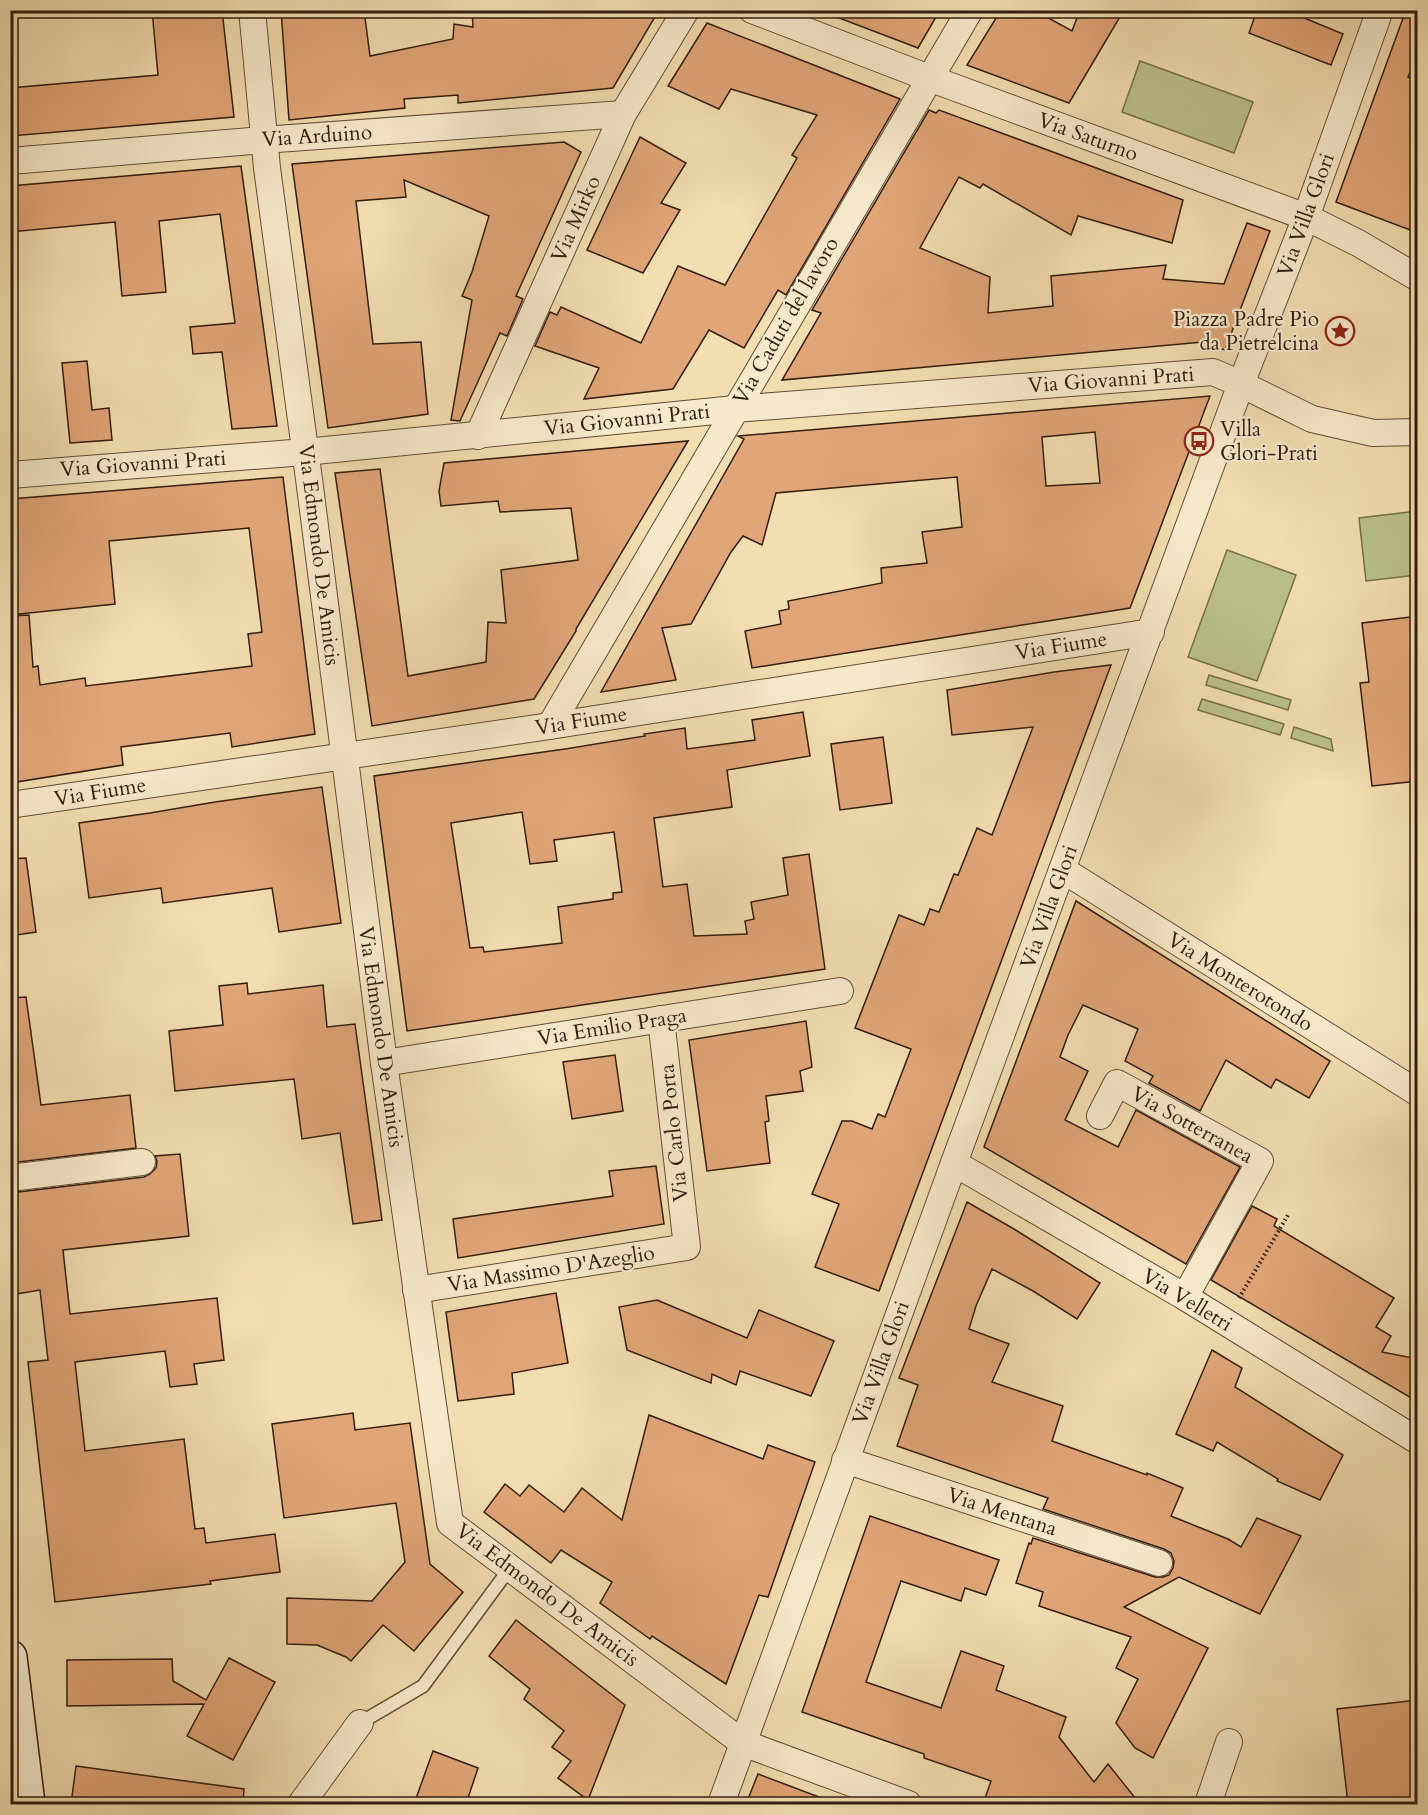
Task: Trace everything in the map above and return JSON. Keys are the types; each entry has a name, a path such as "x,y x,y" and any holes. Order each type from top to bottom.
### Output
{"main road":[{"path":"10,1657 21,1790"}],"street":[{"name":"Via Edmondo De Amicis","path":"252,10 263,140 384,1063 450,1523 743,1743 909,1804"},
{"name":"Via Mirko","path":"478,436 623,114 687,10"},
{"name":"Via Saturno","path":"752,10 1306,217 1358,243 1418,278"},
{"name":"Via Caduti del lavoro","path":"549,726 970,10"},
{"name":"Via Villa Glori","path":"721,1804 954,1163 1241,384 1306,217 1380,10"},
{"name":"Via Arduino","path":"10,161 623,114"},
{"name":"Via Giovanni Prati","path":"10,475 305,452 735,409 1213,372 1312,419 1373,433 1418,432"},
{"name":"Via Fiume","path":"10,805 549,726 1151,632"},
{"name":"Via Monterotondo","path":"1063,870 1418,1093"},
{"name":"Via Emilio Praga","path":"384,1063 840,991"},
{"name":"Via Carlo Porta","path":"661,1019 687,1247"},
{"name":"Via Sotterranea","path":"1100,1116 1117,1083 1260,1161 1185,1297"},
{"path":"10,1178 142,1162"},
{"name":"Via Velletri","path":"954,1163 1185,1297 1418,1441"},
{"name":"Via Massimo D'Azeglio","path":"416,1290 687,1247"},
{"name":"Via Mentana","path":"845,1460 1159,1563"},
{"path":"301,1804 360,1723"},
{"path":"1208,1804 1229,1742"}],"lane":[{"path":"360,1723 423,1686 510,1568"}],"path":[{"path":"1224,1322 1288,1215"}],"green space":[{"path":"1140,61 1253,102 1234,153 1122,112"},
{"path":"1417,511 1417,575 1366,581 1359,518"},
{"path":"1227,550 1296,575 1257,681 1188,657"},
{"path":"1209,675 1291,700 1288,710 1206,685"},
{"path":"1202,699 1284,724 1280,735 1198,710"},
{"path":"1294,727 1331,739 1333,751 1291,738"}],"building":[{"path":"152,10 222,10 234,117 10,136 10,88 158,75"},
{"path":"281,10 364,10 370,56 453,39 454,24 473,27 472,10 659,10 613,88 458,103 458,95 404,99 405,108 289,120"},
{"path":"826,10 940,10 918,48 826,13"},
{"path":"1001,10 1034,10 1072,31 1080,10 1124,10 1069,103 967,65"},
{"path":"1257,10 1285,10 1343,34 1331,65 1249,33"},
{"path":"1406,10 1418,10 1418,51 1408,77 1418,81 1418,233 1336,202"},
{"path":"707,23 900,99 786,295 778,290 744,348 709,330 673,389 584,399 599,368 535,346 550,312 557,315 561,307 641,343 678,266 725,285 797,158 792,155 817,115 731,89 719,109 668,86"},
{"path":"929,110 936,113 939,110 1183,200 1172,243 1078,216 1071,235 983,184 980,188 959,177 920,248 990,277 988,313 1053,306 1051,276 1166,265 1163,279 1224,284 1247,223 1270,231 1225,350 1203,342 782,380 821,313 812,310"},
{"path":"640,137 686,163 661,203 680,210 643,273 587,250"},
{"path":"564,142 581,152 516,296 523,299 507,336 500,333 460,421 451,420 472,300 462,296 472,272 489,216 404,180 406,197 356,201 373,344 421,342 428,414 328,428 292,164"},
{"path":"241,166 277,426 232,429 222,352 193,354 190,327 235,323 220,214 159,221 166,292 122,296 115,222 10,232 10,186"},
{"path":"87,361 92,410 109,408 112,440 70,443 62,363"},
{"path":"1210,396 1130,608 752,668 745,631 781,624 779,611 789,609 788,601 882,583 881,568 927,563 922,532 962,527 957,477 776,493 762,545 743,536 731,552 691,624 662,628 676,680 601,692 744,439 738,436","holes":["1095,432 1100,483 1046,486 1042,437"]},
{"path":"688,441 534,699 372,726 335,473 380,469 408,676 486,662 488,622 506,623 501,570 578,560 571,508 500,512 498,501 441,506 439,491 444,463"},
{"path":"283,477 315,734 232,747 230,733 121,747 123,765 10,783 10,616 29,615 33,667 38,666 40,685 85,678 86,686 252,666 248,634 262,632 249,528 109,541 115,604 10,615 10,499"},
{"path":"1418,616 1418,781 1372,786 1360,683 1369,682 1362,623"},
{"path":"1111,665 879,1291 815,1267 839,1204 812,1194 842,1121 852,1121 872,1129 878,1114 885,1117 911,1049 855,1028 899,915 924,925 930,909 939,912 954,874 958,875 977,828 992,835 1033,727 952,735 947,690"},
{"path":"803,712 810,756 727,770 732,807 654,818 663,887 687,884 694,936 747,934 745,921 754,919 751,902 788,895 783,858 809,854 825,969 407,1031 374,776 565,749 685,728 687,749 755,740 752,720","holes":["522,812 530,864 557,861 554,840 614,832 622,892 613,893 613,899 558,907 562,943 484,952 483,947 470,948 451,823"]},
{"path":"883,737 892,803 840,810 831,744"},
{"path":"322,787 341,923 279,932 272,888 163,903 161,888 89,898 79,823"},
{"path":"26,858 36,932 10,936 10,859"},
{"path":"1076,901 1330,1061 1309,1098 1276,1079 1271,1088 1226,1060 1200,1111 1149,1083 1153,1076 1125,1061 1138,1029 1083,1005 1060,1057 1088,1071 1065,1120 1118,1147 1136,1110 1240,1167 1186,1264 984,1147"},
{"path":"247,983 248,994 323,985 327,1027 355,1024 382,1220 353,1224 340,1133 302,1139 294,1079 175,1091 169,1031 223,1025 219,986"},
{"path":"26,997 41,1105 130,1095 136,1148 10,1163 10,998"},
{"path":"806,1021 812,1067 800,1071 803,1091 766,1096 769,1121 765,1122 770,1163 707,1171 689,1040"},
{"path":"615,1055 623,1111 572,1119 563,1062"},
{"path":"180,1154 189,1236 63,1250 70,1314 217,1298 224,1360 194,1364 197,1384 170,1387 165,1351 75,1362 85,1451 184,1439 195,1529 204,1528 206,1543 275,1534 280,1572 210,1581 211,1584 55,1602 28,1362 48,1360 40,1290 10,1295 10,1193 144,1177 156,1168 155,1156"},
{"path":"656,1166 664,1224 458,1258 453,1219 613,1196 609,1171"},
{"path":"967,1202 1100,1283 1077,1319 1033,1291 992,1269 969,1329 1009,1344 992,1382 1063,1406 1052,1441 1147,1475 1147,1473 1183,1488 1171,1516 1228,1539 1241,1547 1257,1518 1301,1536 1260,1614 1179,1577 1124,1607 1208,1648 1153,1758 1135,1748 1116,1723 1138,1679 1116,1668 1131,1637 1039,1606 1043,1592 1016,1583 1029,1543 1031,1544 1033,1538 1155,1577 1169,1575 1174,1561 1171,1553 1043,1509 1048,1498 897,1446 918,1385 899,1378"},
{"path":"1252,1206 1277,1219 1274,1226 1394,1298 1376,1327 1391,1336 1382,1352 1418,1359 1418,1402 1211,1280"},
{"path":"556,1293 568,1363 512,1373 514,1394 458,1401 446,1312"},
{"path":"657,1300 747,1338 759,1310 834,1341 811,1396 740,1371 736,1385 712,1374 711,1383 627,1350 619,1307"},
{"path":"1212,1350 1242,1368 1235,1387 1343,1455 1320,1500 1277,1481 1278,1479 1217,1442 1213,1451 1176,1434"},
{"path":"353,1413 355,1430 410,1423 430,1564 463,1592 414,1651 383,1625 351,1661 317,1645 287,1644 287,1598 372,1601 405,1562 396,1503 284,1518 272,1424"},
{"path":"649,1415 763,1459 768,1445 815,1462 768,1597 759,1595 726,1684 652,1636 650,1639 600,1603 612,1582 561,1550 551,1563 484,1512 505,1484 520,1496 529,1485 564,1512 582,1488 622,1520"},
{"path":"870,1516 999,1560 986,1595 965,1588 961,1601 901,1581 866,1682 941,1708 961,1651 1004,1666 996,1690 1066,1717 1059,1737 1094,1782 1108,1764 1140,1804 983,1804 991,1781 924,1758 924,1754 802,1712"},
{"path":"516,1620 625,1705 588,1800 558,1778 571,1761 552,1747 564,1731 524,1699 530,1689 489,1656"},
{"path":"229,1658 275,1682 233,1760 187,1736 204,1704 67,1706 67,1660 172,1659 173,1681 206,1700"},
{"path":"1418,1700 1418,1804 1348,1804 1337,1709"},
{"path":"433,1751 478,1768 466,1804 414,1804"},
{"path":"76,1766 244,1789 243,1804 71,1804"},
{"path":"758,1774 832,1802 831,1804 746,1804"}],"place":[{"name":"Piazza Padre Pio da Pietrelcina","path":"1340,331"},
{"name":"Villa Glori-Prati","path":"1199,441"}]}
